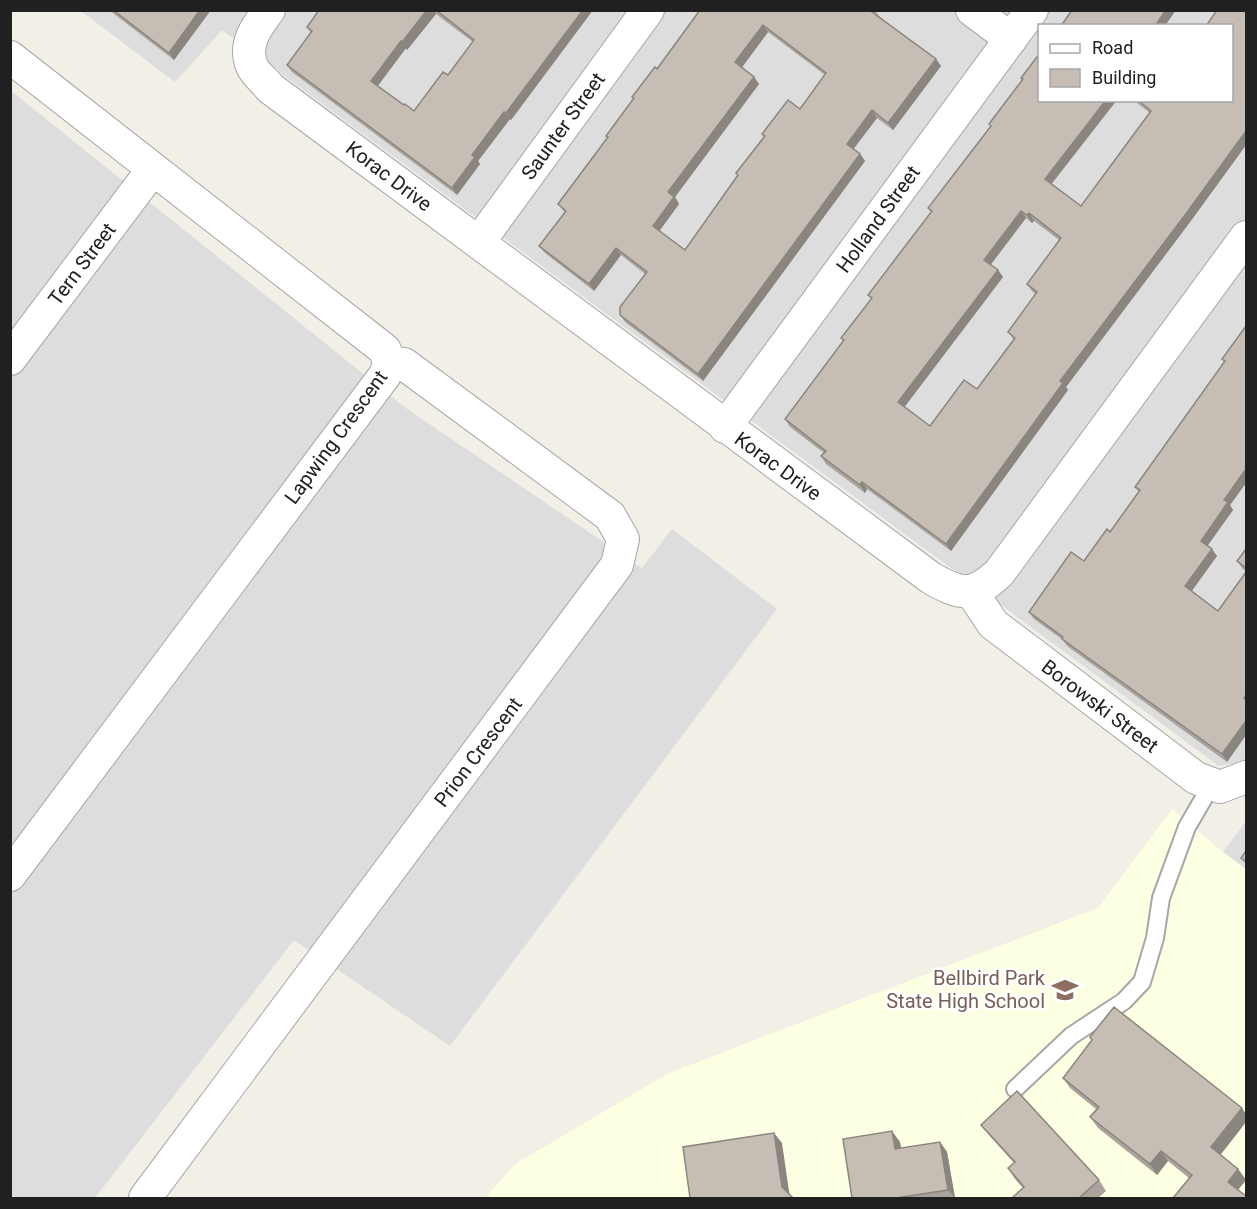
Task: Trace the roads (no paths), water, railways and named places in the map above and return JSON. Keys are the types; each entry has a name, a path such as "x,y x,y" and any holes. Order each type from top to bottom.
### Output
{"street":[{"name":"Korac Drive","path":"269,10 248,45 252,67 270,88 931,578 952,591 971,591"},
{"name":"Saunter Street","path":"479,242 648,10"},
{"path":"972,10 1011,39"},
{"name":"Holland Street","path":"725,427 1032,10"},
{"name":"Lapwing Crescent","path":"10,57 385,350 389,363 385,375 10,875"},
{"name":"Tern Street","path":"10,359 153,169"},
{"path":"971,591 985,585 999,573 1246,237"},
{"name":"Prion Crescent","path":"145,1198 617,565 623,539 610,516 404,364 389,363"},
{"name":"Borowski Street","path":"971,591 993,624 1196,778 1212,784"},
{"path":"1212,784 1220,787 1246,777"}],"lane":[{"path":"1015,1089 1071,1036 1124,1001 1142,982 1155,938 1161,898 1186,827 1212,784"}],"place":[{"name":"Bellbird Park State High School","path":"1065,990"}]}
